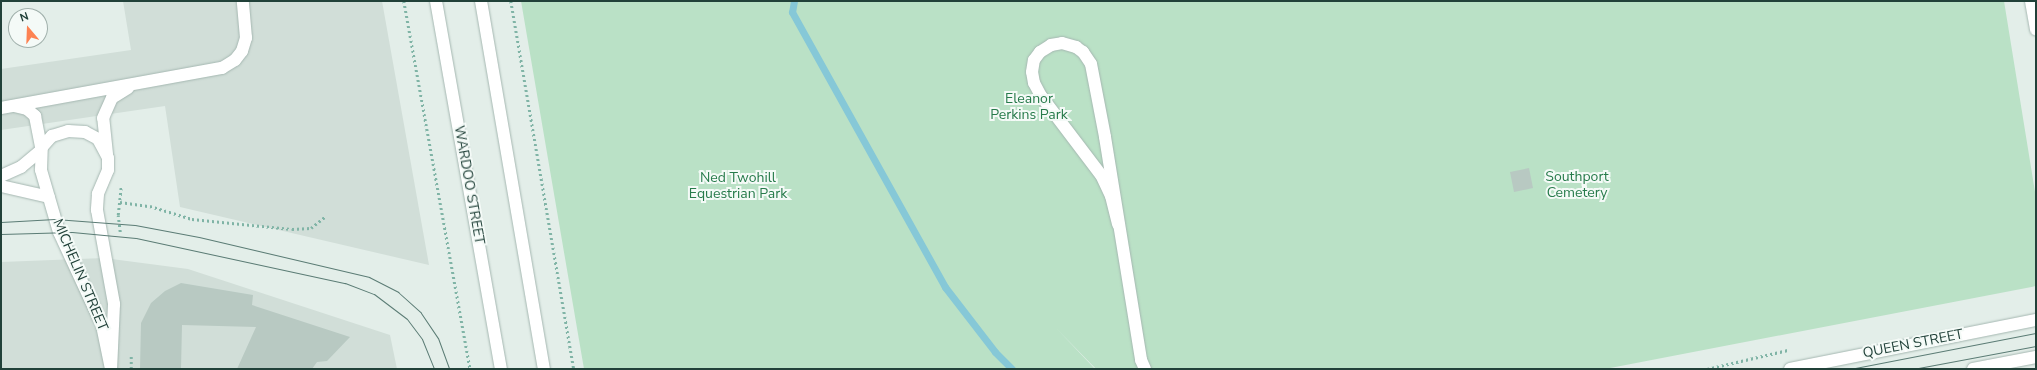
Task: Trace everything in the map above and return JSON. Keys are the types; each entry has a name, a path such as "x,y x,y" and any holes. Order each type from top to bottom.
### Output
{"street":[{"path":"7,107 209,72 235,60 242,51 246,38 243,1"},
{"name":"WARDOO STREET","path":"436,1 501,369"},
{"path":"481,1 544,369"},
{"path":"2031,1 2036,30"},
{"path":"1118,224 1111,196 1101,175 1041,96 1034,83 1034,60 1040,52 1051,45 1062,43 1073,45 1083,52 1089,60 1105,137 1118,224 1145,369"},
{"name":"MICHELIN STREET","path":"111,369 114,304 97,210 98,194 108,170 102,122 106,108 116,94 141,84"},
{"name":"MICHELIN STREET","path":"7,107 27,109 34,116 41,149 41,170 49,197 64,242 102,325 111,369"},
{"path":"1,176 21,167 41,149 52,136 80,131 98,139 107,155"},
{"path":"1,186 49,197"},
{"name":"QUEEN STREET","path":"1790,369 2036,320"},
{"path":"1974,369 2036,357"}],"path":[{"path":"404,1 470,369"},
{"path":"511,1 574,369"},
{"path":"121,236 118,215 123,183"},
{"path":"120,202 150,206 192,219 292,229 311,228 326,216"}],"shaded area":[{"path":"123,1 382,1 429,265 180,207 165,106 1,130 1,69 131,50"},
{"path":"104,258 188,269 390,335 397,369 1,369 1,262"}],"green space":[{"path":"521,1 2004,1 2036,198 2036,286 1605,369 1096,369 1056,328 1095,369 584,369"}],"building":[{"path":"1529,168 1533,188 1514,192 1510,172"},
{"path":"181,283 253,295 252,305 350,337 327,361 317,362 312,369 237,369 256,327 182,325 181,369 140,369 141,323 151,303 165,291"}],"waterway":[{"path":"794,1 792,12 945,287 995,352 1012,369"}],"tram line":[{"path":"1,222 55,219 135,225 199,237 369,277 398,292 421,313 438,338 449,369"},
{"path":"1,234 72,232 136,238 345,283 374,294 407,319 422,339 434,369"},
{"path":"1850,369 2036,333"},
{"path":"1913,369 2036,346"}],"park label":[{"name":"Eleanor Perkins Park","path":"1029,108"},
{"name":"Ned Twohill Equestrian Park","path":"738,186"},
{"name":"Southport Cemetery","path":"1577,186"}]}
